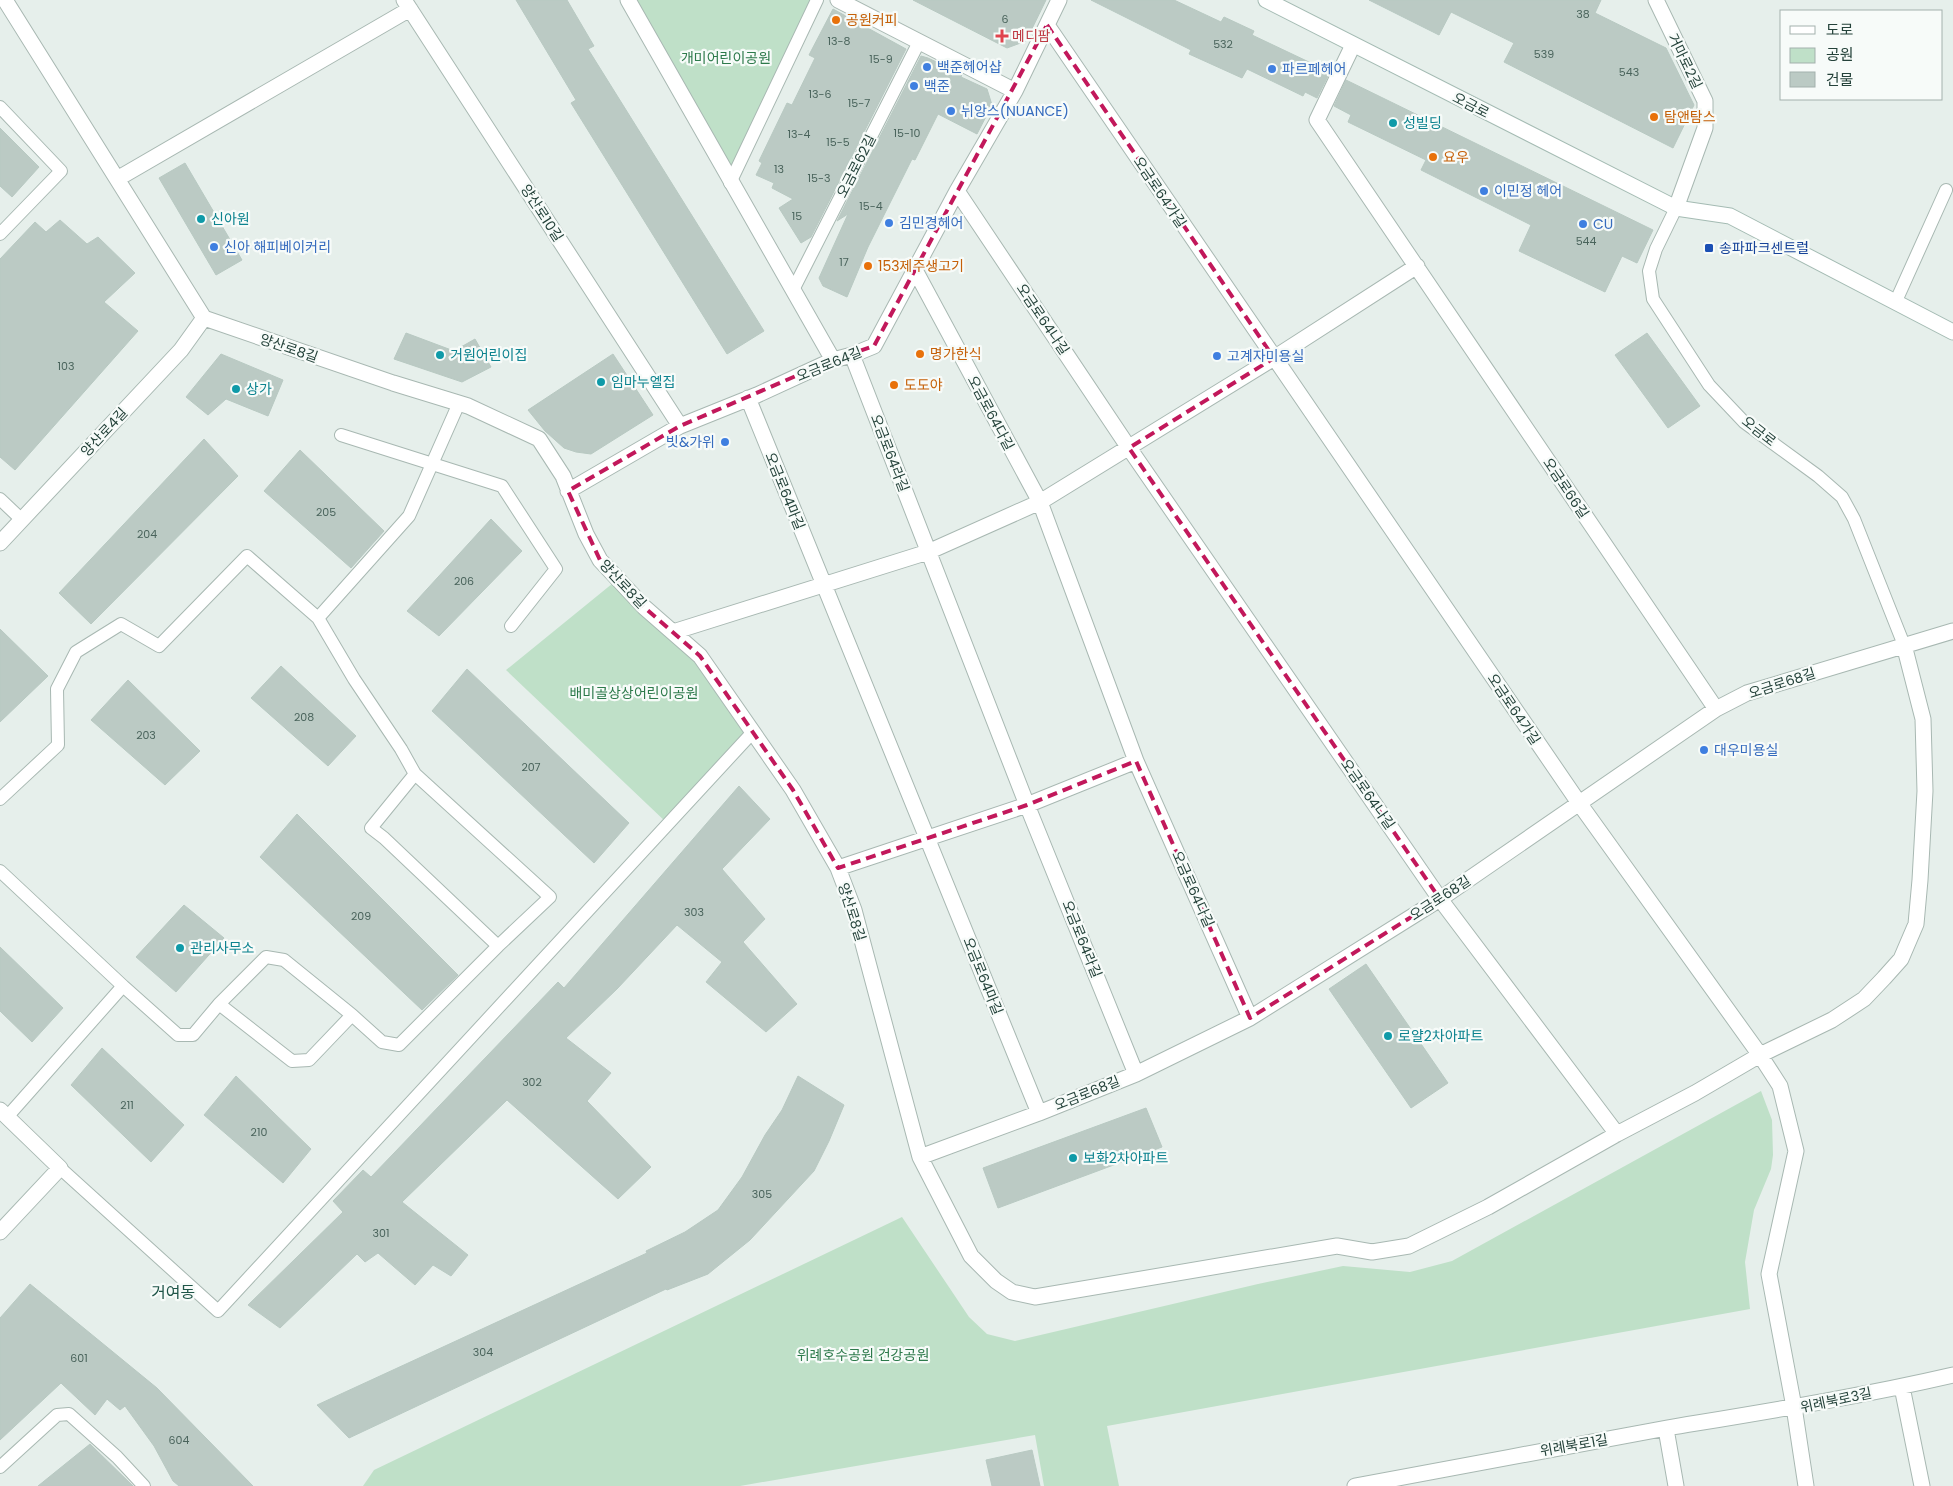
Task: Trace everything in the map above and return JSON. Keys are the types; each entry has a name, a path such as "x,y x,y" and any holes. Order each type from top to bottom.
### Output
{"street":[{"path":"5,0 204,318"},
{"path":"628,0 832,360"},
{"path":"838,0 1015,91"},
{"name":"오금로64길","path":"568,490 680,426 832,360 852,355 874,346 1015,91 1059,0"},
{"name":"오금로","path":"1266,0 1676,208 1730,216 1953,332"},
{"name":"거마로2길","path":"1656,0 1705,101 1706,128 1676,208"},
{"path":"117,179 407,5"},
{"name":"양산로10길","path":"407,5 680,426"},
{"name":"오금로64가길","path":"1047,25 1579,803 1760,1055 1780,1086 1796,1151 1769,1274 1794,1407"},
{"name":"오금로66길","path":"1353,45 1317,120 1716,709"},
{"name":"오금로64나길","path":"958,191 1129,448 1440,898 1617,1134"},
{"path":"673,632 928,552 1040,502 1274,358 1417,266"},
{"name":"오금로64다길","path":"915,270 1040,502 1136,761 1250,1018"},
{"name":"양산로8길","path":"204,318 394,383 460,403 539,439 563,476 586,534 600,560 644,607 700,656 793,790 838,868 854,910 920,1157 971,1256 996,1281 1012,1292 1035,1297 1337,1246 1372,1252 1410,1246 1488,1207 1760,1055 1832,1020 1864,999 1901,959 1916,924 1925,791 1923,719 1904,645"},
{"name":"양산로4길","path":"0,544 181,350 204,318"},
{"name":"오금로64라길","path":"852,355 1027,805 1136,1074"},
{"name":"오금로64마길","path":"748,398 1039,1113"},
{"name":"오금로68길","path":"920,1157 1039,1113 1136,1074 1250,1018 1440,898 1716,709 1747,693 1953,631"},
{"path":"838,868 1027,805 1136,761"},
{"path":"0,1232 60,1168 4,1113"},
{"name":"위례북로3길","path":"1806,1486 1794,1407 1902,1387 1953,1375"},
{"path":"1902,1387 1922,1486"},
{"name":"위례북로1길","path":"1355,1486 1794,1407"},
{"path":"1666,1429 1676,1486"}],"lane":[{"path":"730,183 817,0"},
{"name":"오금로62길","path":"793,290 919,42"},
{"path":"0,107 60,171 0,234"},
{"path":"1896,302 1946,190"},
{"name":"오금로","path":"1676,208 1656,249 1649,271 1653,299 1709,385 1744,422 1818,476 1842,497 1854,519 1904,645"},
{"path":"318,618 409,516 460,403"},
{"path":"341,436 502,486 556,570 511,626"},
{"path":"0,499 22,520"},
{"path":"0,799 58,745 57,690 76,652 121,624 158,646 247,556 318,618 354,679 402,749 415,774 550,897 399,1045 382,1042 284,960 266,958 219,1004 193,1035 178,1035 0,871"},
{"path":"60,1168 218,1311 752,733"},
{"path":"415,774 371,828 384,838 498,946"},
{"path":"4,1113 123,986"},
{"path":"219,1004 292,1061 309,1060 352,1016"},
{"path":"0,1467 57,1415 69,1414 118,1458 144,1486"}],"highlighted area":[{"path":"1047,25 1274,358 1129,448 1440,899 1250,1018 1136,761 1027,805 838,868 793,790 700,656 644,607 600,560 568,491 680,426 833,360 874,346"}],"green space":[{"name":"개미어린이공원","path":"628,0 817,0 730,183"},
{"name":"배미골상상어린이공원","path":"618,579 700,656 752,733 668,824 506,670"},
{"name":"위례호수공원 건강공원","path":"1761,1091 1772,1120 1773,1155 1771,1169 1754,1210 1745,1262 1750,1309 1107,1426 1119,1486 1044,1486 1035,1435 740,1486 363,1486 374,1470 902,1217 969,1317 987,1334 1015,1341 1343,1266 1410,1272 1452,1261"}],"building":[{"path":"516,0 567,0 594,46 588,49 764,331 727,354 571,103 576,100"},
{"path":"913,0 1046,0 1026,41 1007,48"},
{"path":"1091,0 1174,0 1221,22 1224,17 1254,31 1252,35 1330,72 1317,98 1305,92 1303,96 1247,69 1242,78 1189,54 1191,50"},
{"path":"1369,0 1601,0 1595,13 1666,48 1694,105 1673,148 1504,62 1514,43 1451,12 1439,35"},
{"path":"833,9 906,49 811,237 801,243 779,208 793,199 772,188 774,183 756,175 762,163 759,161 787,103 792,105 815,58 809,55"},
{"path":"921,56 962,74 961,77 987,89 992,105 977,134 938,114 915,160 912,159 868,247 847,297 823,286 819,278 848,214 837,221"},
{"path":"1346,80 1653,230 1637,263 1622,256 1605,292 1519,251 1531,225 1421,170 1426,160 1348,122 1351,115 1334,106"},
{"path":"0,128 39,167 12,197 0,186"},
{"name":"신아원","path":"185,163 242,260 216,275 159,178"},
{"path":"60,220 87,244 98,237 135,273 104,302 138,331 15,470 0,457 0,259 35,222 46,232"},
{"name":"거원어린이집","path":"406,333 454,351 475,339 491,367 462,382 394,359"},
{"path":"1647,333 1700,406 1668,428 1615,355"},
{"name":"상가","path":"221,354 283,380 268,416 226,399 208,415 186,397"},
{"name":"임마누엘집","path":"613,354 653,415 591,454 564,448 545,431 528,410"},
{"path":"204,439 238,476 91,624 59,593"},
{"path":"300,450 384,531 351,568 264,491"},
{"path":"491,519 522,551 439,636 407,611"},
{"path":"0,629 48,676 0,722"},
{"path":"281,666 356,736 328,766 251,698"},
{"path":"467,669 629,823 594,863 432,711"},
{"path":"128,680 200,751 165,785 91,720"},
{"path":"739,786 770,819 722,869 765,919 743,942 797,1004 766,1032 706,982 722,962 677,925 617,989 566,1038 611,1073 587,1101 651,1167 618,1199 507,1100 402,1202 468,1255 451,1276 433,1265 415,1285 378,1253 365,1262 357,1254 280,1328 248,1305 343,1212 333,1201 363,1170 371,1177 558,982 564,988"},
{"path":"297,814 458,975 422,1010 260,857"},
{"name":"관리사무소","path":"184,905 224,938 176,992 136,957"},
{"path":"0,947 63,1008 32,1042 0,1011"},
{"name":"로얄2차아파트","path":"1366,964 1448,1083 1411,1108 1329,989"},
{"path":"102,1048 184,1125 151,1162 71,1085"},
{"path":"236,1076 311,1149 283,1183 204,1115"},
{"path":"798,1076 844,1105 829,1141 814,1171 750,1240 708,1274 666,1289 349,1438 317,1405 647,1253 646,1251 685,1232 718,1210 742,1177 765,1135 782,1110"},
{"name":"보화2차아파트","path":"1146,1108 1162,1147 998,1208 983,1168"},
{"path":"30,1284 157,1388 253,1486 179,1486 173,1481 154,1446 125,1406 120,1410 107,1399 95,1415 61,1383 0,1440 0,1318"},
{"path":"90,1444 133,1486 38,1486"},
{"path":"1032,1450 1040,1486 992,1486 986,1460"}],"place":[{"name":"공원커피","path":"836,20"},
{"name":"메디팜","path":"1002,36"},
{"name":"백준헤어샵","path":"927,67"},
{"name":"파르페헤어","path":"1272,69"},
{"name":"백준","path":"914,86"},
{"name":"뉘앙스(NUANCE)","path":"951,111"},
{"name":"탐앤탐스","path":"1654,117"},
{"name":"성빌딩","path":"1393,123"},
{"name":"요우","path":"1433,157"},
{"name":"이민정 헤어","path":"1484,191"},
{"name":"신아원","path":"201,219"},
{"name":"김민경헤어","path":"889,223"},
{"name":"CU","path":"1583,224"},
{"name":"신아 해피베이커리","path":"214,247"},
{"name":"송파파크센트럴","path":"1709,248"},
{"name":"153제주생고기","path":"868,266"},
{"name":"명가한식","path":"920,354"},
{"name":"거원어린이집","path":"440,355"},
{"name":"고계자미용실","path":"1217,356"},
{"name":"임마누엘집","path":"601,382"},
{"name":"도도야","path":"894,385"},
{"name":"상가","path":"236,389"},
{"name":"빗&가위","path":"725,442"},
{"name":"대우미용실","path":"1704,750"},
{"name":"관리사무소","path":"180,948"},
{"name":"로얄2차아파트","path":"1388,1036"},
{"name":"보화2차아파트","path":"1073,1158"}],"district":[{"name":"거여동","path":"173,1292"}]}
